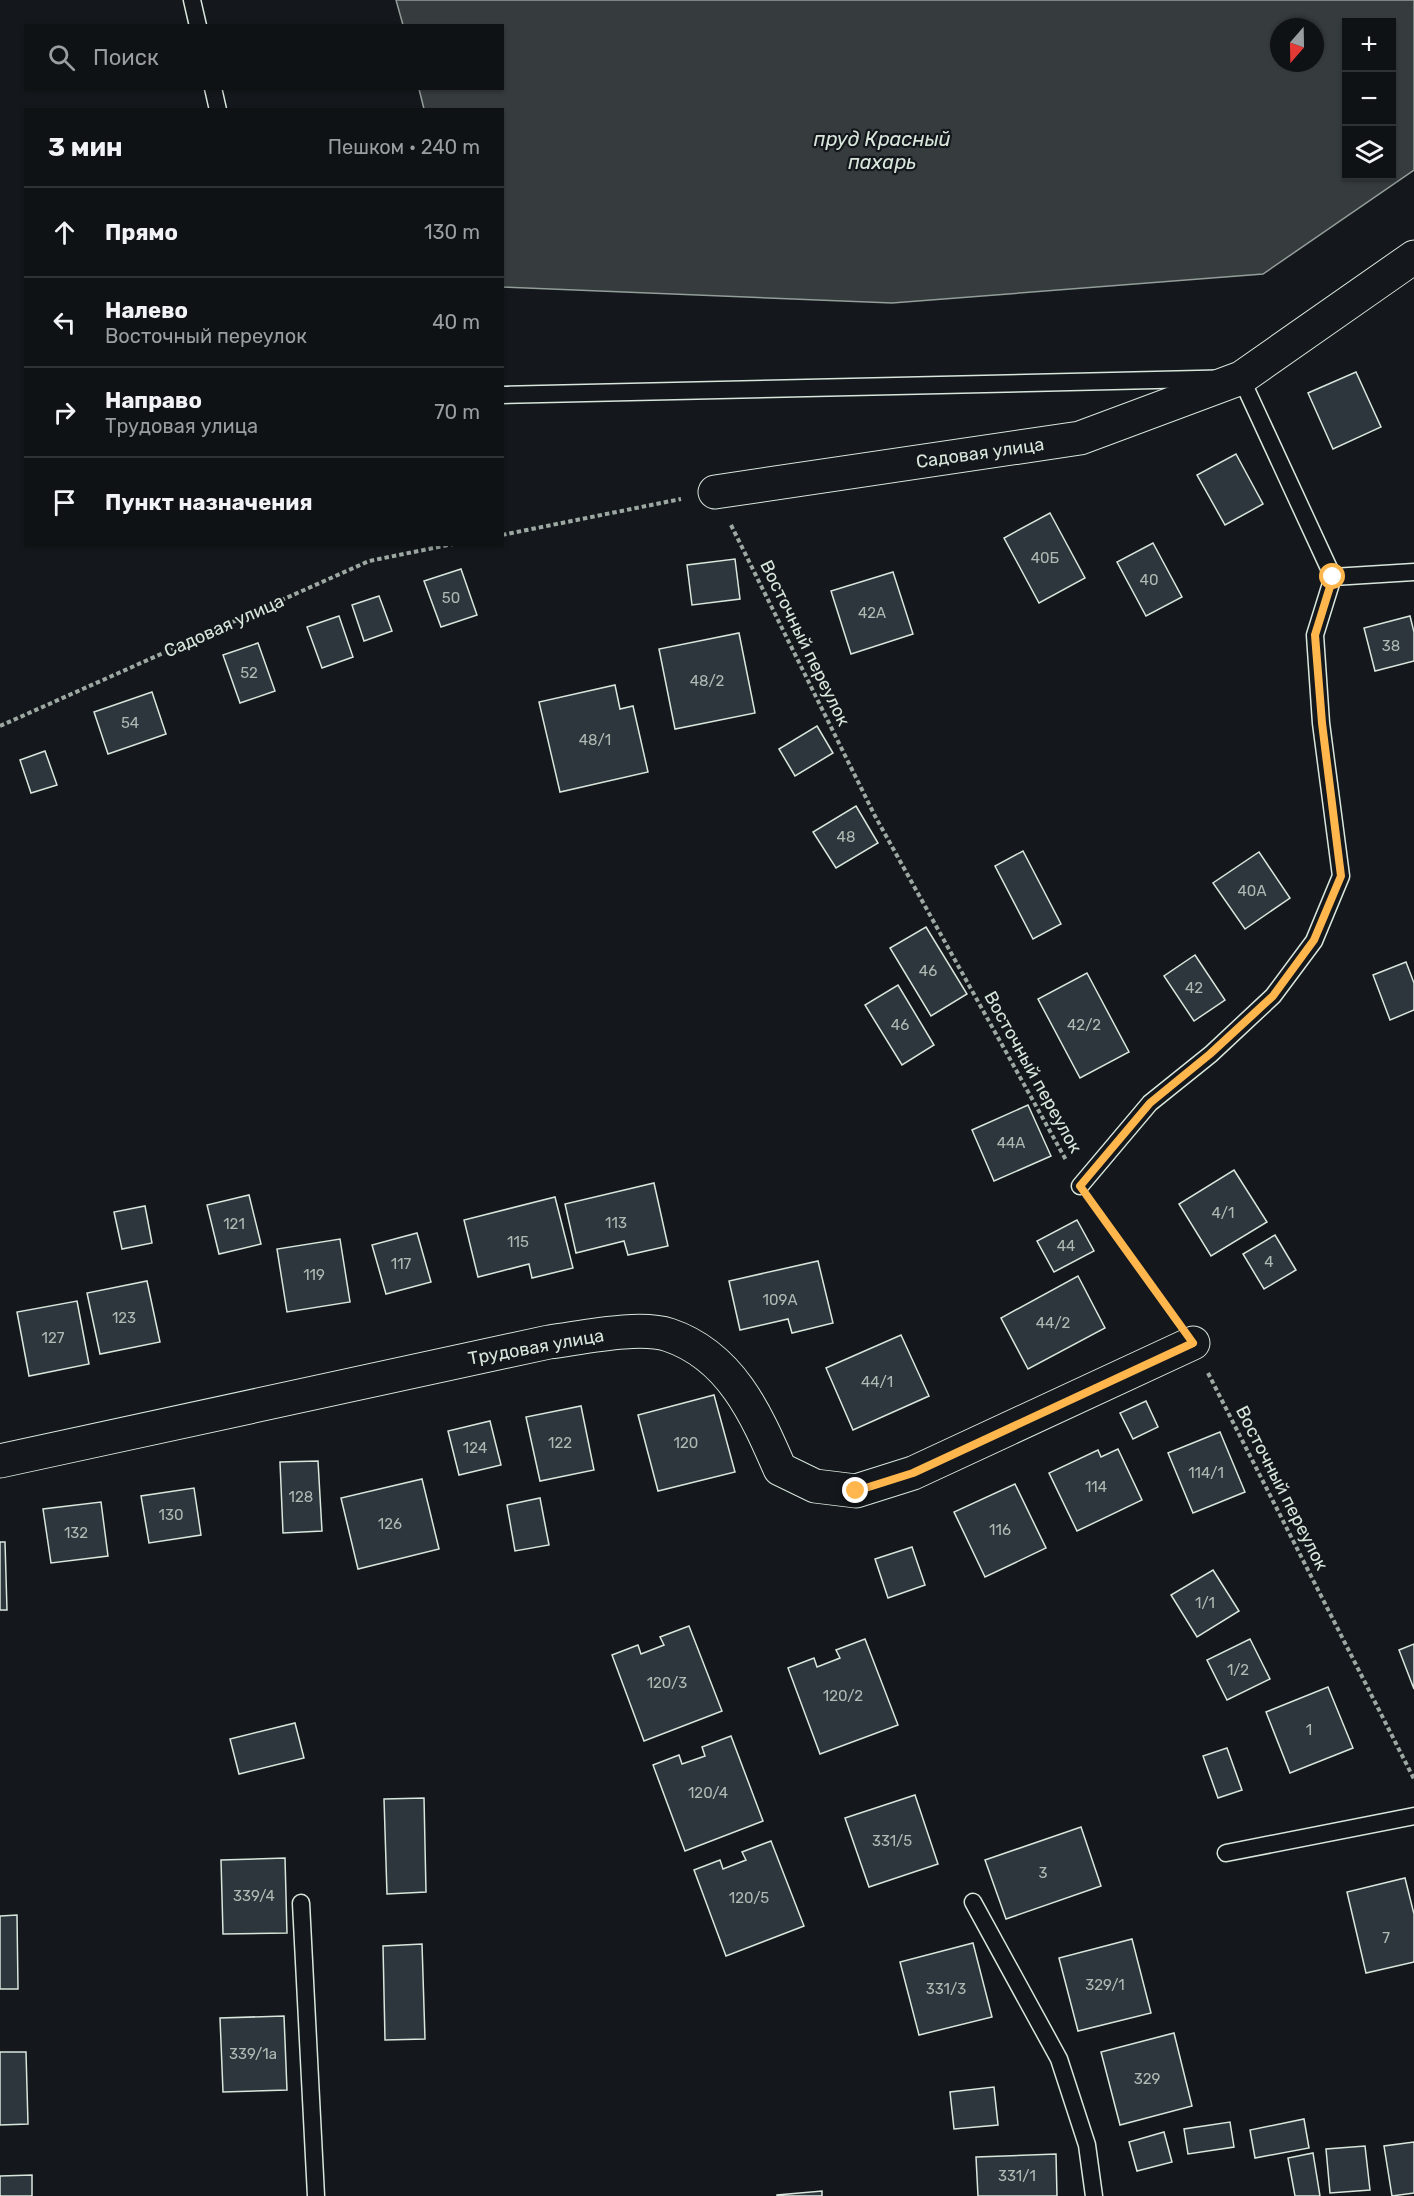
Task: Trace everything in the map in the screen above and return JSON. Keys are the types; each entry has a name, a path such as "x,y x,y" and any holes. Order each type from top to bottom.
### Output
{"street":[{"name":"Садовая улица","path":"715,492 1080,438 1241,378 1414,257"},
{"name":"Трудовая улица","path":"0,1461 549,1342 622,1332 668,1335 712,1357 753,1408 780,1469 815,1486 856,1491 913,1473 1193,1343"}],"lane":[{"path":"192,0 198,24"},
{"path":"213,90 218,108"},
{"path":"504,395 1241,378 1333,577 1315,635 1322,723 1341,876 1314,940 1273,996 1210,1054 1150,1103 1080,1186"},
{"path":"1333,577 1414,572"},
{"path":"1226,1853 1414,1816"},
{"path":"973,1902 1059,2059 1087,2145 1095,2196"},
{"path":"301,1903 316,2196"}],"path":[{"path":"504,535 715,492"},
{"name":"Восточный переулок","path":"715,492 875,816 1080,1186 1193,1343 1414,1779"},
{"name":"Садовая улица","path":"0,726 369,561 443,546"}],"water":[{"name":"пруд Красный пахарь","path":"396,0 1414,0 1414,170 1263,274 892,303 504,287 504,108 424,108 419,90 504,90 504,24 403,24"}],"building":[{"path":"1356,372 1381,427 1333,449 1308,393"},
{"path":"1236,454 1263,504 1225,525 1197,475"},
{"path":"1050,513 1085,578 1039,603 1004,538"},
{"path":"1153,543 1182,597 1146,616 1117,562"},
{"path":"735,559 740,599 692,605 687,565"},
{"path":"461,569 477,615 441,627 424,581"},
{"path":"893,572 913,634 851,654 831,591"},
{"path":"379,596 392,631 364,641 352,605"},
{"path":"339,616 353,657 322,668 307,627"},
{"path":"1410,616 1414,632 1414,661 1375,671 1364,628"},
{"path":"739,633 755,713 675,729 659,649"},
{"path":"258,643 275,691 240,703 223,655"},
{"path":"615,685 620,709 633,706 648,772 560,792 539,702"},
{"path":"152,692 166,734 108,754 94,712"},
{"path":"817,726 833,753 795,776 779,749"},
{"path":"45,751 57,785 31,793 20,760"},
{"path":"856,806 878,843 836,868 813,832"},
{"path":"1023,851 1061,924 1033,939 995,866"},
{"path":"1259,852 1290,898 1245,929 1213,883"},
{"path":"926,927 967,994 931,1016 890,948"},
{"path":"1195,955 1225,1000 1194,1021 1164,976"},
{"path":"1406,962 1414,983 1414,1010 1390,1020 1373,975"},
{"path":"1087,973 1129,1052 1080,1078 1038,999"},
{"path":"898,985 934,1045 902,1065 865,1005"},
{"path":"1028,1105 1051,1156 994,1181 972,1130"},
{"path":"1234,1170 1267,1222 1211,1256 1179,1204"},
{"path":"654,1183 668,1246 628,1255 624,1241 576,1253 565,1204"},
{"path":"249,1195 261,1244 219,1254 207,1205"},
{"path":"555,1197 573,1268 532,1278 529,1264 478,1277 464,1220"},
{"path":"145,1206 152,1243 122,1249 114,1212"},
{"path":"1077,1220 1094,1251 1054,1272 1037,1241"},
{"path":"417,1233 431,1282 386,1294 372,1245"},
{"path":"1275,1235 1296,1270 1264,1289 1243,1254"},
{"path":"340,1239 350,1302 287,1312 277,1249"},
{"path":"818,1261 833,1323 792,1333 788,1319 740,1330 729,1281"},
{"path":"1078,1276 1105,1328 1028,1369 1001,1318"},
{"path":"147,1281 160,1342 100,1354 87,1293"},
{"path":"77,1301 89,1364 29,1376 17,1312"},
{"path":"901,1335 929,1396 853,1430 826,1368"},
{"path":"714,1395 735,1472 658,1491 638,1415"},
{"path":"1146,1401 1158,1427 1133,1439 1120,1413"},
{"path":"581,1406 594,1470 540,1481 526,1417"},
{"path":"490,1421 501,1465 459,1475 448,1431"},
{"path":"1220,1432 1245,1492 1193,1513 1168,1453"},
{"path":"1118,1449 1142,1500 1077,1531 1049,1473 1098,1450 1101,1457"},
{"path":"318,1461 322,1531 283,1533 280,1462"},
{"path":"422,1479 439,1549 358,1569 341,1498"},
{"path":"1015,1484 1046,1548 985,1577 954,1512"},
{"path":"194,1488 201,1535 149,1543 141,1496"},
{"path":"540,1498 549,1545 515,1551 507,1505"},
{"path":"101,1502 108,1556 51,1563 43,1509"},
{"path":"0,1542 5,1542 7,1610 0,1610"},
{"path":"912,1547 925,1585 888,1598 875,1559"},
{"path":"1213,1570 1239,1611 1197,1637 1171,1595"},
{"path":"689,1626 722,1711 644,1741 612,1655 638,1645 641,1654 664,1645 660,1637"},
{"path":"865,1639 898,1725 820,1754 788,1668 814,1658 817,1667 840,1658 836,1650"},
{"path":"1250,1639 1270,1679 1227,1700 1207,1660"},
{"path":"1414,1644 1414,1689 1399,1650"},
{"path":"1328,1687 1353,1748 1290,1773 1266,1712"},
{"path":"295,1723 304,1758 239,1774 230,1739"},
{"path":"731,1736 763,1821 685,1851 653,1765 679,1755 682,1764 705,1756 702,1747"},
{"path":"1227,1748 1242,1790 1218,1798 1203,1756"},
{"path":"915,1795 938,1864 869,1887 845,1818"},
{"path":"424,1798 426,1892 387,1894 384,1799"},
{"path":"1081,1827 1101,1886 1006,1919 985,1860"},
{"path":"771,1841 804,1926 726,1956 694,1870 720,1860 723,1869 746,1860 742,1852"},
{"path":"285,1858 287,1933 223,1934 221,1860"},
{"path":"1405,1878 1414,1914 1414,1962 1366,1973 1347,1892"},
{"path":"17,1915 18,1989 0,1989 0,1916"},
{"path":"1132,1939 1151,2013 1078,2031 1059,1958"},
{"path":"973,1943 992,2017 919,2035 900,1962"},
{"path":"422,1944 425,2039 385,2040 383,1946"},
{"path":"284,2016 287,2090 223,2092 220,2018"},
{"path":"1174,2033 1192,2106 1120,2125 1101,2052"},
{"path":"0,2052 26,2052 28,2124 0,2125"},
{"path":"994,2087 998,2125 954,2129 950,2092"},
{"path":"1304,2119 1309,2148 1255,2158 1250,2130"},
{"path":"1230,2122 1234,2147 1188,2154 1184,2129"},
{"path":"1164,2132 1172,2162 1137,2171 1129,2142"},
{"path":"1414,2142 1414,2193 1392,2196 1384,2146"},
{"path":"1365,2146 1370,2190 1330,2193 1326,2149"},
{"path":"1313,2153 1320,2196 1295,2196 1288,2158"},
{"path":"1056,2154 1057,2196 978,2196 976,2157"},
{"path":"32,2175 32,2196 0,2196 0,2176"},
{"path":"822,2191 822,2196 777,2196 777,2195"}],"route":[{"path":"856,1491 913,1473 1193,1343 1080,1186 1150,1103 1210,1054 1273,996 1314,940 1341,876 1322,723 1315,635 1333,577"}]}
